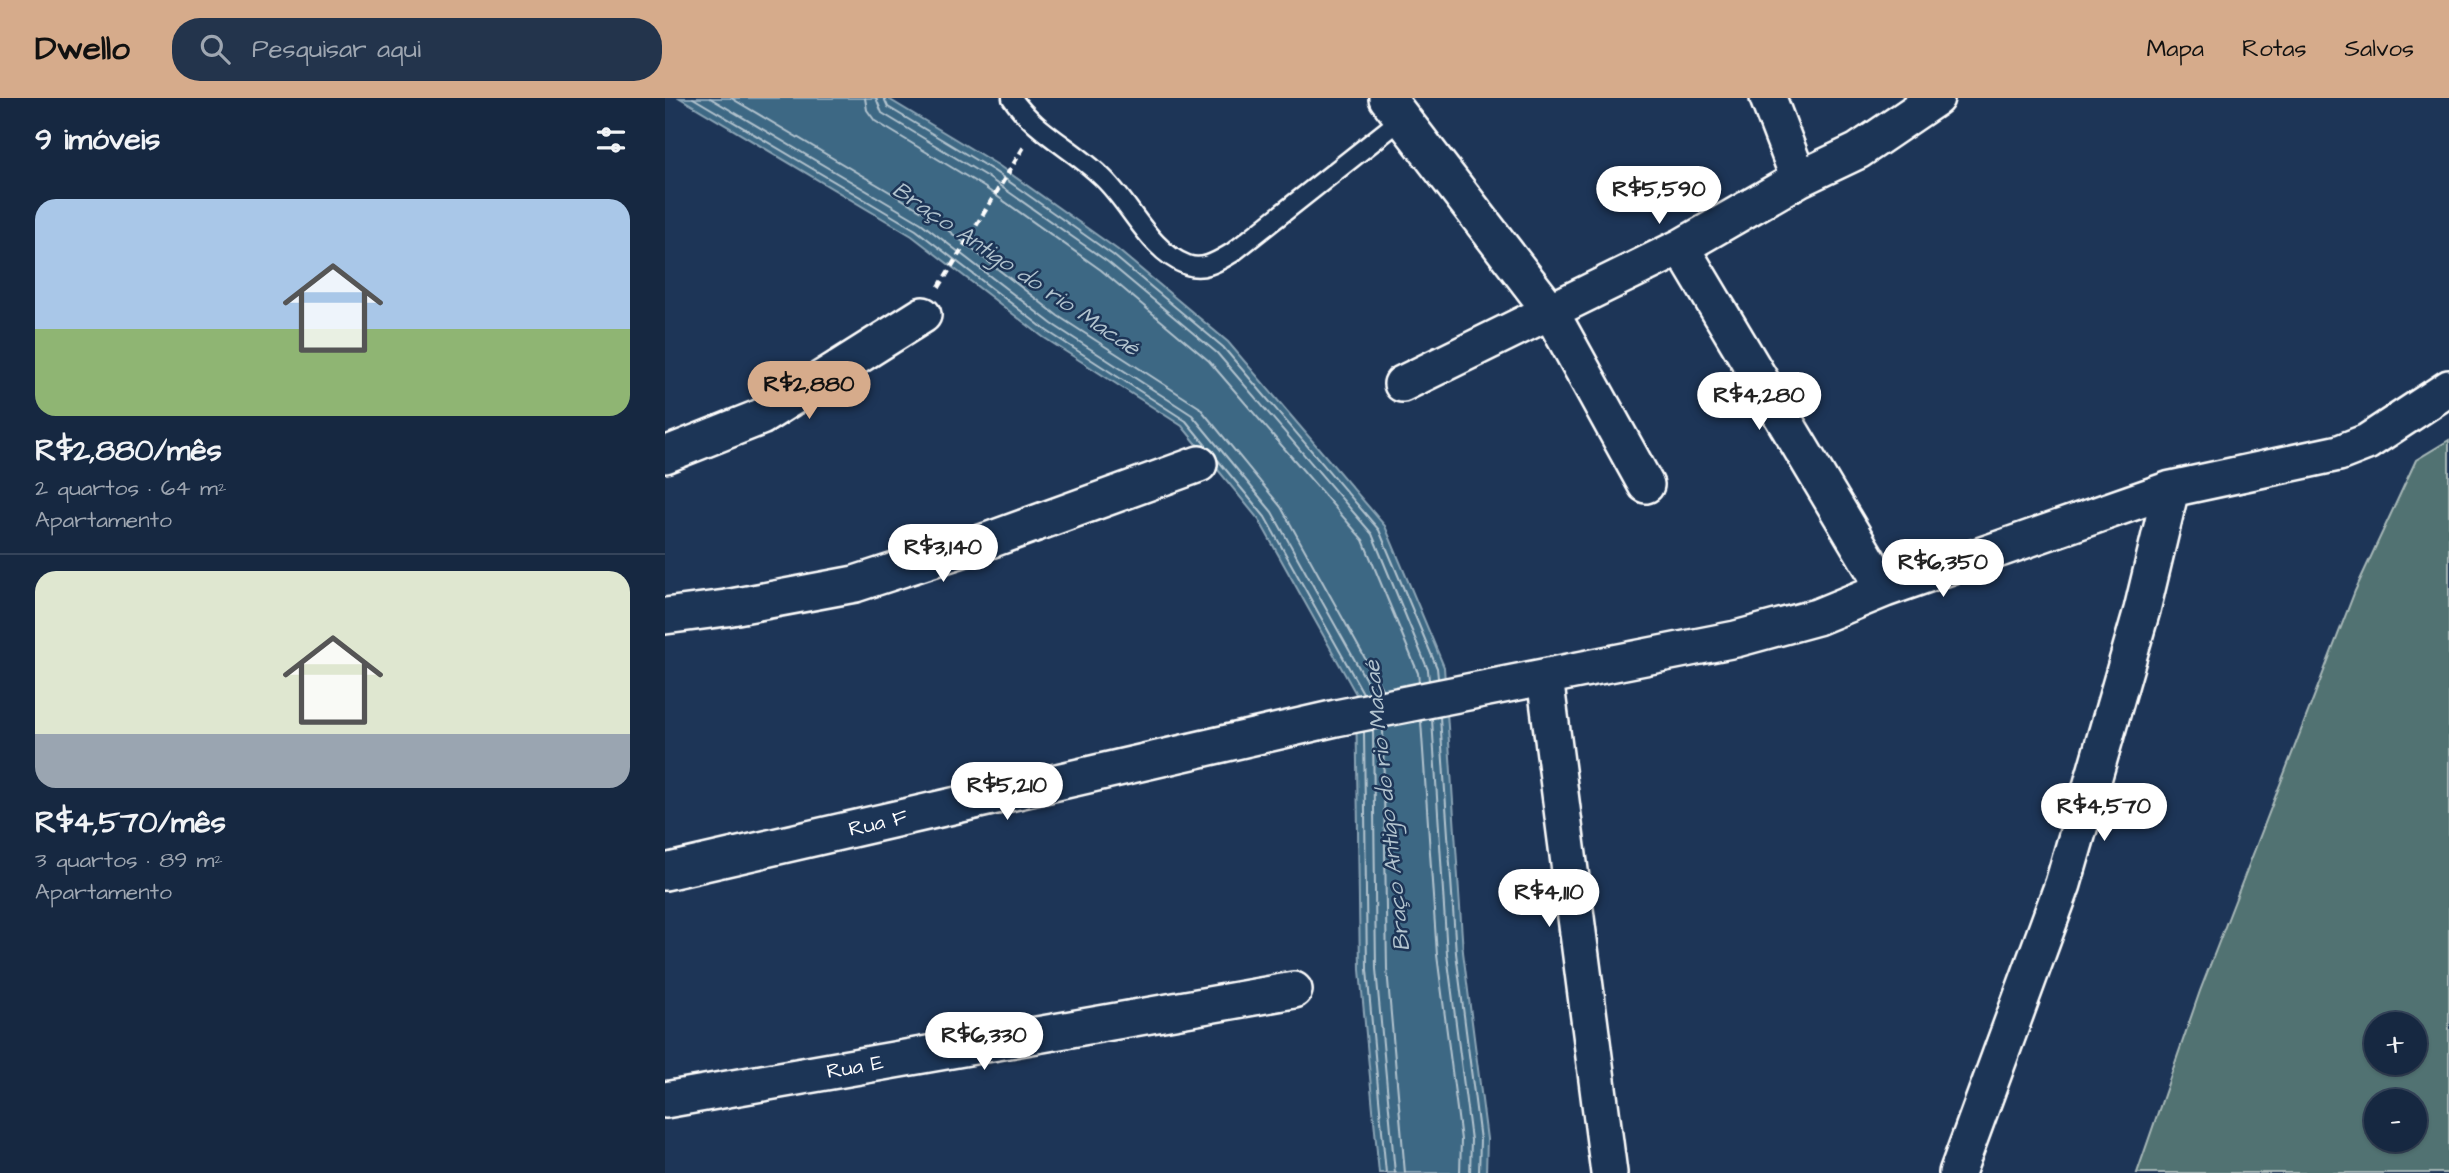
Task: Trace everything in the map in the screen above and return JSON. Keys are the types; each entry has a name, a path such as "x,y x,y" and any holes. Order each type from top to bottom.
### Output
{"street":[{"path":"1767,98 1799,179"},
{"path":"1402,384 1549,309 1681,247 1799,179 1858,151 1936,98"},
{"path":"1395,108 1549,309 1646,485"},
{"path":"1681,247 1885,589"},
{"path":"665,455 761,417 923,315"},
{"name":"Rua F","path":"665,872 1336,718 1736,639 1817,617 1885,589 2171,489 2339,453 2367,442 2449,388"},
{"path":"665,616 726,608 855,584 986,541 1199,464"},
{"path":"1957,1173 2063,884 2142,610 2171,489"},
{"path":"1545,677 1609,1173"},
{"name":"Rua E","path":"665,1100 1294,990"}],"lane":[{"path":"1012,98 1036,126 1102,176 1169,255 1187,265 1198,267 1210,266 1232,253 1395,108"}],"path":[{"path":"923,315 1036,126"}],"green space":[{"path":"2449,440 2449,1173 2137,1173 2200,991 2355,591 2416,460"}],"water":[{"name":"Braço Antigo do rio Macaé","path":"680,98 887,98 998,165 1118,250 1228,342 1385,526 1444,667 1463,952 1487,1139 1486,1173 1379,1173 1360,970 1356,694 1259,520 1182,426 1043,337 912,236"}]}
